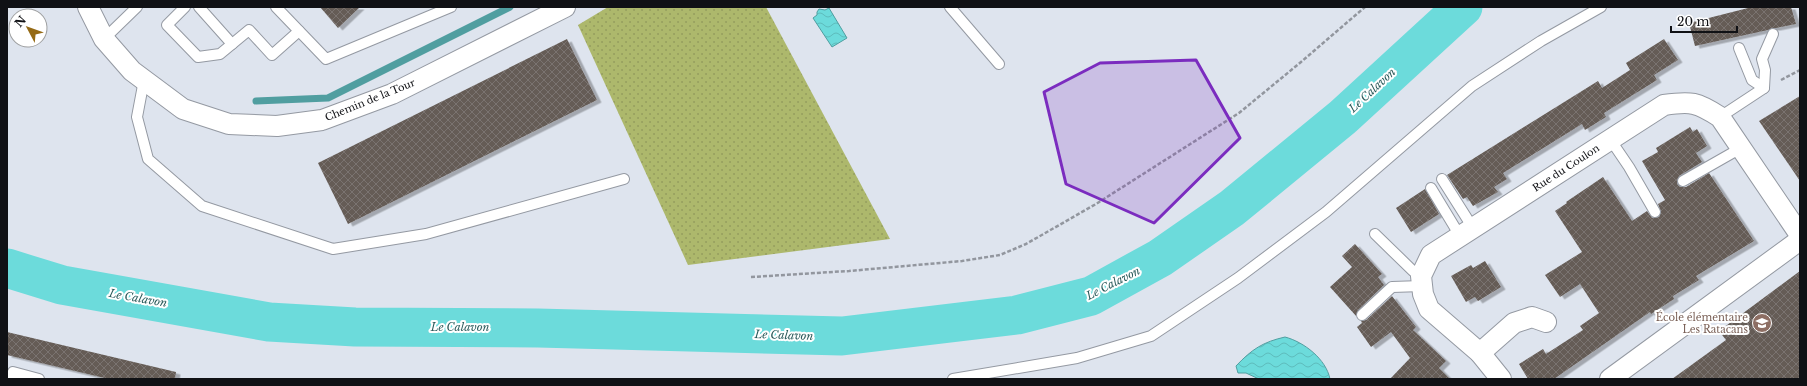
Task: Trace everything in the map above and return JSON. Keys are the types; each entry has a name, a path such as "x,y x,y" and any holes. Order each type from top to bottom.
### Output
{"street":[{"name":"Chemin de la Tour","path":"88,7 104,39 132,71 184,109 229,124 277,126 322,120 392,94 565,7"},
{"name":"Rue du Coulon","path":"1421,281 1431,255 1664,105 1684,102 1702,105 1720,117 1800,235"},
{"path":"1610,379 1800,240"},
{"path":"1421,281 1429,309 1480,353 1501,379"},
{"path":"1480,353 1514,323 1532,317 1546,322"}],"lane":[{"path":"104,39 137,7"},
{"path":"185,7 166,25 198,57 220,54 249,30 272,55 299,31"},
{"path":"199,7 232,44"},
{"path":"276,7 326,59 447,8"},
{"path":"950,7 999,64"},
{"path":"953,379 1077,358 1150,336 1238,278 1326,212 1472,86 1541,41 1601,7"},
{"path":"1764,88 1765,70 1762,59 1773,34"},
{"path":"1739,48 1752,80 1764,88"},
{"path":"144,80 137,117 148,159 202,206 333,249 426,234 624,179"},
{"path":"1720,117 1764,88"},
{"path":"1610,139 1629,166 1655,212"},
{"path":"1683,181 1740,148"},
{"path":"1442,179 1466,232"},
{"path":"1431,188 1466,232"},
{"path":"1362,315 1392,287 1421,281 1413,271 1375,234"},
{"path":"10,379 13,372 39,379"}],"path":[{"path":"752,277 849,271 962,261 1000,255 1026,244 1096,204 1239,113 1365,7"}],"highlighted area":[{"path":"1196,60 1240,138 1154,223 1066,184 1044,92 1100,63"}],"green space":[{"path":"608,7 766,7 890,239 688,265 578,25"}],"water":[{"path":"829,8 847,38 832,47 813,18 817,15 819,9 825,10"},
{"path":"1285,337 1307,347 1313,352 1324,365 1330,379 1259,379 1246,373 1238,373 1236,366 1247,355 1270,341"}],"building":[{"path":"320,7 360,7 338,28"},
{"path":"1752,7 1791,7 1796,24 1695,46 1689,23"},
{"path":"567,39 597,100 348,224 318,163"},
{"path":"1664,39 1678,60 1654,75 1657,80 1604,113 1606,117 1585,130 1582,124 1503,173 1507,179 1494,187 1498,192 1473,206 1467,197 1463,199 1447,175 1598,81 1602,88 1630,70 1626,63"},
{"path":"1800,96 1800,181 1759,121"},
{"path":"1690,127 1693,132 1697,129 1707,146 1696,153 1702,162 1679,176 1677,184 1680,187 1686,187 1709,173 1754,241 1696,276 1699,280 1673,296 1674,299 1651,314 1650,312 1554,379 1528,379 1519,364 1543,349 1546,354 1583,330 1580,326 1599,313 1580,284 1560,297 1545,275 1582,252 1555,211 1603,177 1632,221 1647,211 1652,218 1659,217 1661,212 1658,204 1665,200 1642,161 1658,152 1656,148"},
{"path":"1425,189 1439,214 1411,232 1396,208"},
{"path":"1355,244 1382,274 1378,277 1384,285 1358,310 1356,316 1330,287 1352,267 1342,256"},
{"path":"1485,261 1501,287 1478,301 1475,297 1466,302 1451,276 1471,265 1473,268"},
{"name":"École élémentaire Les Ratacans","path":"1800,271 1800,379 1672,379 1726,340 1719,331"},
{"path":"1392,296 1416,327 1413,330 1446,361 1439,368 1450,379 1390,379 1410,358 1391,332 1371,347 1357,327 1362,323 1361,321 1366,320"},
{"path":"7,332 176,372 175,379 109,379 7,355"}],"waterway":[{"path":"256,101 328,98 510,7"},
{"name":"Le Calavon","path":"7,268 62,285 269,322 355,327 538,328 842,336 1017,315 1091,296 1160,258 1232,208 1343,117 1463,7"}],"place":[{"name":"École élémentaire Les Ratacans","path":"1762,323"}]}
